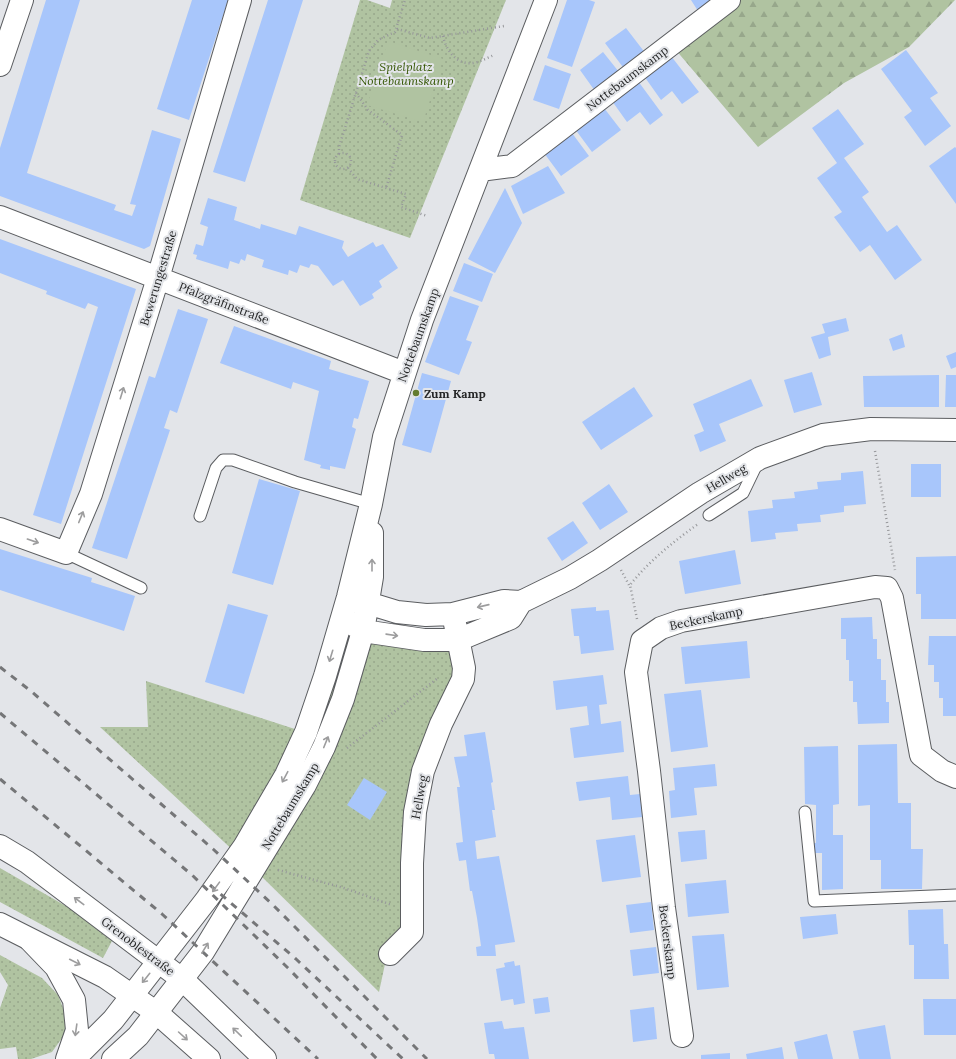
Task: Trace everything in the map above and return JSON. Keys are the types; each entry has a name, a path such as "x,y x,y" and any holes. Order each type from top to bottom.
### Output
{"street":[{"path":"0,65 22,0"},
{"name":"Bewerungestraße","path":"66,552 90,494 158,278 240,0"},
{"name":"Nottebaumskamp","path":"74,1059 113,1020 244,847 286,775 306,732 343,618 358,600 372,576 371,504 384,437 404,373 422,320 546,0"},
{"name":"Nottebaumskamp","path":"480,170 512,166 729,0"},
{"name":"Pfalzgräfinstraße","path":"0,217 404,373"},
{"name":"Hellweg","path":"358,600 397,612 426,614 453,614 504,601 521,602 570,578 600,560 700,493 760,458 823,435 871,429 956,430"},
{"path":"0,529 66,552"},
{"name":"Beckerskamp","path":"682,1036 664,908 649,771 636,672 642,641 661,628 681,621 875,587 887,588"},
{"path":"887,588 892,598 921,755 942,771 956,777"},
{"name":"Nottebaumskamp","path":"113,1059 138,1036 183,980 203,952 305,785 320,756 343,699 363,631 358,600"},
{"path":"343,618 363,631 424,640 461,649 512,618 521,602"},
{"name":"Hellweg","path":"390,954 412,932 412,863 415,812 423,771 441,724 463,679 461,649 453,614"},
{"name":"Grenoblestraße","path":"0,846 27,862 183,980 265,1059"},
{"path":"0,924 105,977 157,1012 209,1059"},
{"path":"28,938 56,967 74,1000 78,1030 67,1059"}],"lane":[{"path":"709,515 743,493 760,458"},
{"path":"200,516 216,468 223,460 234,460 295,482 371,504"},
{"path":"66,552 142,588"},
{"path":"805,812 814,901 956,895"}],"path":[{"path":"339,154 339,147 367,57 373,45 378,40 391,35 397,29 405,0"},
{"path":"397,29 425,37 443,36 504,26"},
{"path":"443,36 447,50 454,57 464,62 472,63 494,55"},
{"path":"356,92 368,110 402,135 386,188"},
{"path":"345,153 350,155 351,163 348,168 340,169 336,166 335,158 339,154 345,153"},
{"path":"348,168 357,178 406,194 401,207 427,216"},
{"path":"871,429 896,569 887,588"},
{"path":"642,641 630,585 643,570 672,543 709,515"},
{"path":"320,756 349,747 461,649"},
{"path":"258,860 287,874 344,888 390,905 412,907"}],"green space":[{"name":"Spielplatz Nottebaumskamp","path":"360,0 367,0 390,8 392,0 506,0 410,238 300,200"},
{"path":"733,0 955,0 909,47 844,83 758,147 675,49"},
{"path":"388,41 443,59 423,122 367,105"},
{"path":"343,621 457,641 462,658 420,772 410,930 388,950 379,992 257,872"},
{"path":"146,681 304,732 237,854 100,727 148,727"},
{"path":"0,868 71,909 112,941 103,958 0,902"},
{"path":"0,955 42,978 58,995 67,1018 65,1034 52,1052 31,1059 18,1059 16,1047 0,1049 0,1008 8,985 0,972"}],"building":[{"path":"46,0 80,0 27,173 116,205 114,210 132,216 136,205 130,204 152,130 181,139 150,246 144,249 0,196 0,148"},
{"path":"192,0 228,0 189,120 157,109"},
{"path":"268,0 303,0 245,182 213,172"},
{"path":"567,0 589,0 595,2 572,67 547,58"},
{"path":"691,0 714,0 698,11"},
{"path":"626,28 646,54 625,70 605,43"},
{"path":"906,50 938,93 930,98 951,126 925,146 904,117 912,111 881,69"},
{"path":"603,52 619,72 595,91 580,70"},
{"path":"671,56 699,92 682,104 672,91 661,100 644,76"},
{"path":"545,65 571,74 559,109 533,100"},
{"path":"638,81 663,115 650,125 640,112 627,122 612,101"},
{"path":"604,108 621,130 592,152 575,129"},
{"path":"838,109 864,144 844,158 869,192 862,197 887,232 897,225 922,260 895,280 870,245 860,252 834,217 842,212 817,178 837,163 812,128"},
{"path":"572,133 589,156 561,176 544,153"},
{"path":"955,147 956,148 956,204 929,166"},
{"path":"548,166 565,193 523,214 511,186"},
{"path":"505,188 522,223 495,273 468,259"},
{"path":"208,198 237,207 234,220 260,229 261,224 296,235 299,226 344,241 342,248 348,257 373,242 376,247 383,244 398,268 379,281 382,287 372,294 374,298 360,306 343,280 333,286 318,266 311,264 309,268 300,265 297,273 289,270 288,275 262,267 264,260 247,254 245,261 241,259 239,264 230,261 228,269 196,259 197,255 193,254 196,244 203,246 208,227 200,224"},
{"path":"0,239 136,289 61,524 33,515 98,307 88,303 85,309 46,294 47,291 0,273"},
{"path":"464,263 493,274 482,302 453,291"},
{"path":"450,296 479,306 466,340 472,342 459,375 425,362"},
{"path":"178,309 208,319 177,413 170,410 164,428 170,430 127,559 92,548 149,376 155,378"},
{"path":"846,318 849,331 828,337 831,355 819,359 811,337 825,333 822,324"},
{"path":"234,326 331,361 329,369 369,381 358,419 354,418 352,427 356,429 345,469 330,466 330,470 320,468 321,465 304,460 319,391 293,382 291,389 220,363"},
{"path":"902,334 905,347 893,351 889,339"},
{"path":"956,352 956,367 951,369 946,356"},
{"path":"812,372 822,405 794,413 784,380"},
{"path":"422,373 451,381 431,453 402,445"},
{"path":"939,375 939,407 864,407 863,376"},
{"path":"946,375 956,375 956,407 945,407"},
{"path":"751,379 763,406 719,424 726,441 700,452 694,435 704,431 693,404"},
{"path":"634,387 653,416 601,450 582,422"},
{"path":"911,464 941,464 941,497 911,497"},
{"path":"863,471 866,504 844,506 844,512 820,515 821,522 797,524 798,531 775,533 776,539 751,542 748,511 773,508 772,500 795,498 794,492 818,489 817,482 841,480 841,473"},
{"path":"259,479 300,491 273,585 232,573"},
{"path":"609,484 628,512 600,530 582,503"},
{"path":"573,521 588,543 562,561 547,538"},
{"path":"0,549 92,578 91,582 135,596 124,631 0,590"},
{"path":"735,550 741,584 685,594 679,561"},
{"path":"956,556 956,619 921,619 921,594 916,594 916,557"},
{"path":"228,604 268,615 244,694 205,682"},
{"path":"596,607 596,611 609,610 614,650 581,654 579,636 574,636 571,609"},
{"path":"872,617 873,639 877,639 877,659 881,659 881,680 886,680 886,702 889,702 889,723 858,724 857,702 853,702 853,681 849,681 849,660 846,660 846,639 841,639 841,618"},
{"path":"929,636 956,636 956,716 943,716 943,698 939,698 939,682 934,682 934,665 928,665"},
{"path":"747,641 750,678 685,684 681,647"},
{"path":"603,675 607,704 599,705 601,724 621,721 624,752 574,758 570,728 589,725 587,706 556,710 553,681"},
{"path":"701,690 708,747 671,752 664,694"},
{"path":"485,732 493,782 491,783 495,810 492,810 496,837 475,841 477,859 499,856 515,942 495,945 496,956 477,956 476,947 481,946 472,891 470,891 466,860 459,861 456,843 463,842 457,787 460,787 454,757 467,756 464,735"},
{"path":"897,744 898,803 911,803 911,849 923,849 922,889 881,889 881,860 870,860 870,805 858,806 858,745"},
{"path":"838,746 839,804 833,805 833,835 843,835 843,889 822,890 822,853 811,853 811,843 816,843 816,805 805,804 804,747"},
{"path":"715,764 717,786 694,788 697,815 671,818 669,791 675,790 673,768"},
{"path":"628,776 630,795 640,794 642,817 612,820 610,797 579,801 576,782"},
{"path":"364,778 387,792 370,820 347,805"},
{"path":"705,830 707,859 681,862 678,832"},
{"path":"635,835 641,877 602,882 596,840"},
{"path":"726,880 729,913 688,917 685,884"},
{"path":"651,902 654,930 630,933 626,905"},
{"path":"943,909 944,944 948,944 949,979 914,979 914,945 909,945 908,910"},
{"path":"836,914 838,934 803,939 800,917"},
{"path":"724,934 729,987 697,990 692,936"},
{"path":"656,947 659,973 633,976 630,950"},
{"path":"514,961 515,966 520,965 525,1003 514,1005 513,999 501,1001 496,969 505,967 504,963"},
{"path":"548,997 550,1012 535,1014 533,999"},
{"path":"923,999 956,999 956,1035 924,1035"},
{"path":"654,1007 657,1039 633,1042 630,1010"},
{"path":"502,1021 504,1029 524,1027 529,1059 495,1059 494,1054 489,1054 484,1023"},
{"path":"885,1025 891,1059 859,1059 853,1031"},
{"path":"827,1034 833,1059 798,1059 794,1042"},
{"path":"782,1047 784,1059 747,1059 746,1054"},
{"path":"730,1053 730,1059 701,1059 701,1055"}],"railway":[{"path":"0,667 32,692 213,849 272,904 427,1059"},
{"path":"0,713 192,875 288,968 377,1059"},
{"path":"0,779 162,914 318,1059"},
{"path":"210,885 296,959 403,1059"}],"place":[{"name":"Zum Kamp","path":"416,393"}]}
